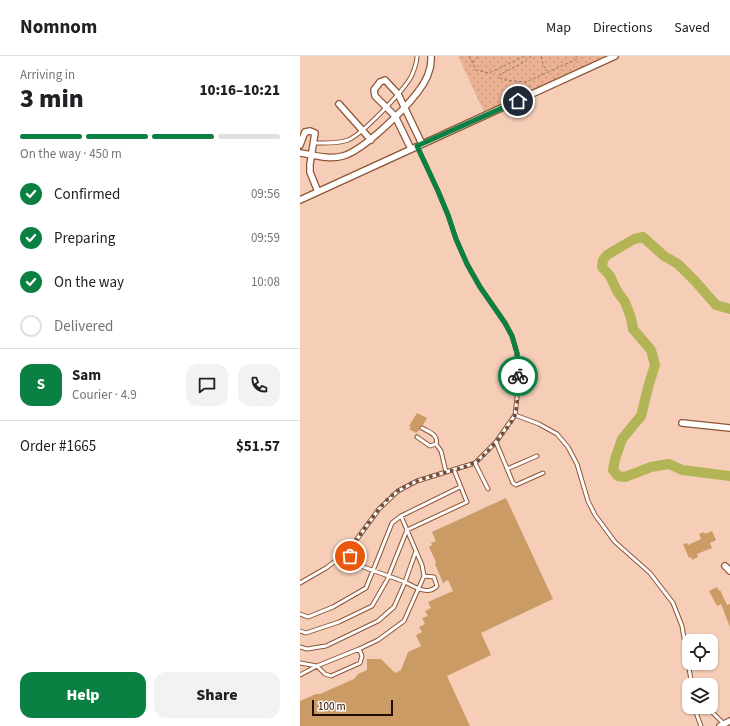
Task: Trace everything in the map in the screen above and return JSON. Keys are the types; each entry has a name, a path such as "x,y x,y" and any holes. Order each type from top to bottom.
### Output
{"street":[{"path":"300,153 332,157 345,156 353,153 371,140 417,93 426,79 430,69 431,56"},
{"path":"300,200 615,56"},
{"path":"411,149 395,116 375,96 374,90 380,82 385,80 398,94 405,106 420,145"},
{"path":"340,104 371,140"},
{"path":"300,145 305,132 310,131 314,133 310,172 318,192"},
{"path":"682,423 730,428"},
{"path":"725,566 730,571"}],"lane":[{"path":"314,143 332,143 347,140 362,130 404,88 415,69 417,56"},
{"path":"300,583 326,568 346,553 379,509 398,491 417,481 475,463 496,442 515,415 519,380 517,353 512,336 467,264 420,145"},
{"path":"515,415 539,424 557,434 568,447 577,464 588,501 595,515 615,542 650,573 673,604 682,626 691,678"},
{"path":"422,428 437,437 438,440 436,444"},
{"path":"417,438 430,446 436,444"},
{"path":"496,442 513,482 516,485 543,473"},
{"path":"436,444 441,451 446,472"},
{"path":"507,469 536,456"},
{"path":"475,463 488,489"},
{"path":"300,631 306,633 339,622 372,606 389,576 408,530 467,502 454,470"},
{"path":"300,614 308,617 333,607 366,588 392,523 400,516 460,487"},
{"path":"300,675 317,666 378,640 404,621 424,576 422,565 408,530 400,516"},
{"path":"300,647 307,649 326,646 378,621 394,607 405,582 416,550"},
{"path":"346,553 358,565 405,582 419,589 429,591 437,586 434,578 424,576"},
{"path":"300,663 317,666 325,674 330,676 360,663 362,656 359,649"},
{"path":"697,714 701,726"},
{"path":"714,714 725,724"}],"path":[{"path":"469,56 476,70 489,73 525,56"},
{"path":"472,62 479,56"},
{"path":"531,56 526,61 499,74 500,78 524,82 578,59 576,56"},
{"path":"541,56 547,72"}],"shaded area":[{"path":"458,56 606,56 484,112"}],"building":[{"path":"417,413 427,418 423,425 420,426 419,431 416,433 409,429 411,427 409,426"},
{"path":"506,498 553,599 481,633 491,655 447,676 470,726 300,726 300,701 354,679 358,674 367,670 367,659 381,659 395,673 401,670 408,652 421,646 416,635 422,632 419,627 425,624 422,618 428,616 425,611 431,608 428,602 453,591 448,580 443,583 435,564 436,562 429,547 432,545 431,543 436,541 432,532"},
{"path":"712,531 716,540 710,543 712,548 697,554 698,557 692,560 691,557 689,558 683,544 687,543 688,545 701,539 699,534 704,532 705,534"},
{"path":"717,587 727,605 730,604 730,627 721,604 717,606 709,591"}],"waterway":[{"path":"730,309 716,305 678,264 664,256 643,237 634,239 607,255 603,260 602,267 610,276 617,291 625,302 631,318 633,329 651,350 655,365 641,416 622,439 613,470 618,476 625,477 651,467 669,464 682,470 730,476"}],"way so far":[{"path":"350,556 346,553 373,516 398,491 417,481 475,463 496,442 515,415 519,380 518,376"}],"route":[{"path":"518,101 417,146 438,191 467,264 512,336 517,353 518,376"}]}
